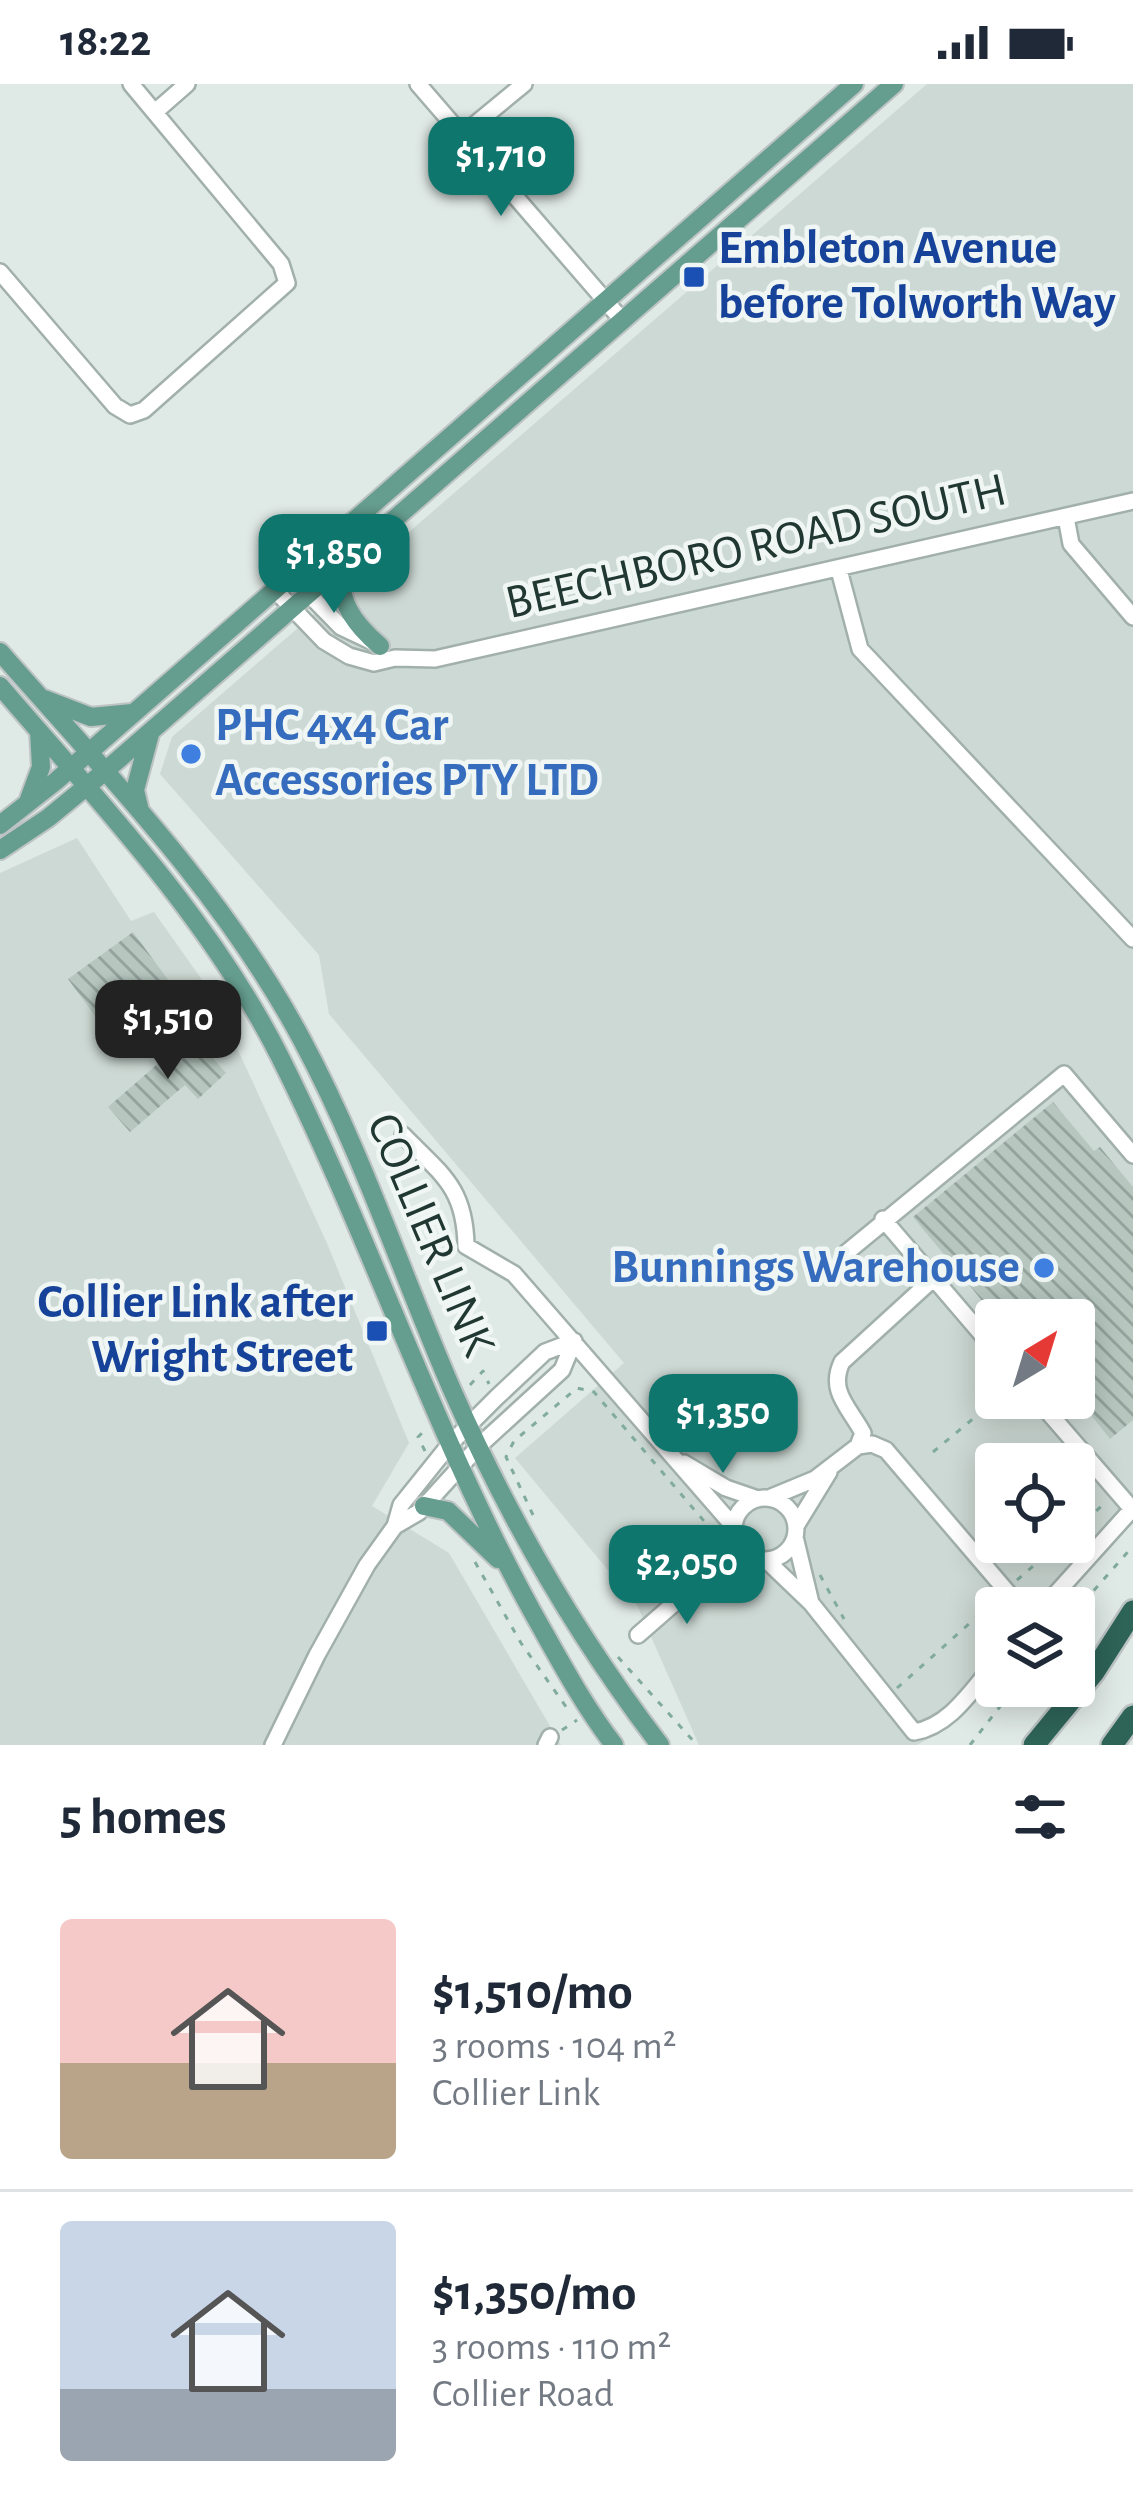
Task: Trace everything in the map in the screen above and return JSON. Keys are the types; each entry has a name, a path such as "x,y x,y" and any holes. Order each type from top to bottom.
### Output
{"highway":[{"path":"1034,1745 1094,1672 1133,1611"},
{"path":"1112,1745 1133,1716"}],"main road":[{"path":"0,825 854,84"},
{"path":"0,850 104,772 894,84"},
{"path":"796,134 839,114 857,116"},
{"path":"386,490 413,482 430,470 443,474"},
{"path":"348,557 340,577 342,595 350,614 387,652"},
{"name":"COLLIER LINK","path":"0,652 140,812 237,933 301,1038 518,1530 600,1662 660,1745"},
{"name":"COLLIER LINK","path":"0,686 188,910 278,1052 459,1466 582,1703 614,1745"},
{"path":"39,697 92,717 135,712"},
{"path":"140,812 137,775 152,730"},
{"path":"24,808 38,783 39,731"},
{"path":"424,1506 448,1511 510,1570"}],"street":[{"path":"0,272 115,406 130,416 144,410 286,284 281,264 131,84"},
{"path":"155,112 187,84"},
{"path":"418,84 622,320"},
{"path":"462,135 524,84"},
{"name":"BEECHBORO ROAD SOUTH","path":"274,589 324,641 349,656 374,663 387,652 454,656 1133,501"},
{"path":"1066,517 1071,544 1133,617"},
{"path":"838,570 860,649 1133,939"},
{"path":"290,575 351,635 387,652"},
{"path":"846,1252 1064,1074 1133,1155"},
{"path":"403,1135 452,1185 465,1216 466,1246 514,1274 672,1455 740,1546 780,1569 914,1732 930,1729 946,1718 975,1685"},
{"path":"883,1219 975,1326"},
{"path":"638,1635 701,1580 741,1509 830,1469 858,1446 863,1433 834,1378 842,1362 934,1278"},
{"path":"395,1526 424,1506 480,1445 562,1370 574,1342"},
{"path":"273,1745 337,1619 395,1526 401,1504 450,1444 545,1352 574,1342"},
{"path":"1054,1419 1133,1508 1062,1587"},
{"path":"858,1446 872,1444 886,1450 1003,1587"},
{"path":"672,1455 706,1478 787,1508 811,1603"},
{"path":"701,1580 784,1553 830,1469"}],"path":[{"path":"537,1525 506,1457 514,1441 577,1388 594,1392 730,1533"},
{"path":"933,1452 975,1417"},
{"path":"1095,1512 1118,1492"},
{"path":"1095,1589 1133,1546"},
{"path":"468,1549 546,1682 586,1733"},
{"path":"1010,1587 1037,1563"},
{"path":"816,1567 849,1629"},
{"path":"897,1688 975,1619"},
{"path":"600,1662 614,1652 697,1745"},
{"path":"974,1744 1001,1707"}],"shaded area":[{"path":"927,84 1133,84 1133,1523 1074,1587 975,1587 975,1695 942,1731 917,1745 699,1745 637,1605 515,1458 624,1363 329,1014 319,955 160,774 172,737"},
{"path":"77,838 131,921 154,912 212,994 326,1241 409,1443 372,1506 449,1553 561,1745 0,1745 0,873"}],"building":[{"path":"133,932 191,1011 126,1058 68,979"},
{"path":"192,1034 226,1073 198,1099 185,1085 130,1132 108,1107"},
{"name":"Bunnings Warehouse","path":"1053,1102 1094,1151 1100,1147 1133,1187 1133,1420 1110,1439 1094,1419 1095,1299 981,1299 913,1217"}],"place":[{"name":"Embleton Avenue before Tolworth Way","path":"694,277"},
{"name":"PHC 4x4 Car Accessories PTY LTD","path":"191,754"},
{"name":"Bunnings Warehouse","path":"1044,1268"},
{"name":"Collier Link after Wright Street","path":"377,1331"}]}
